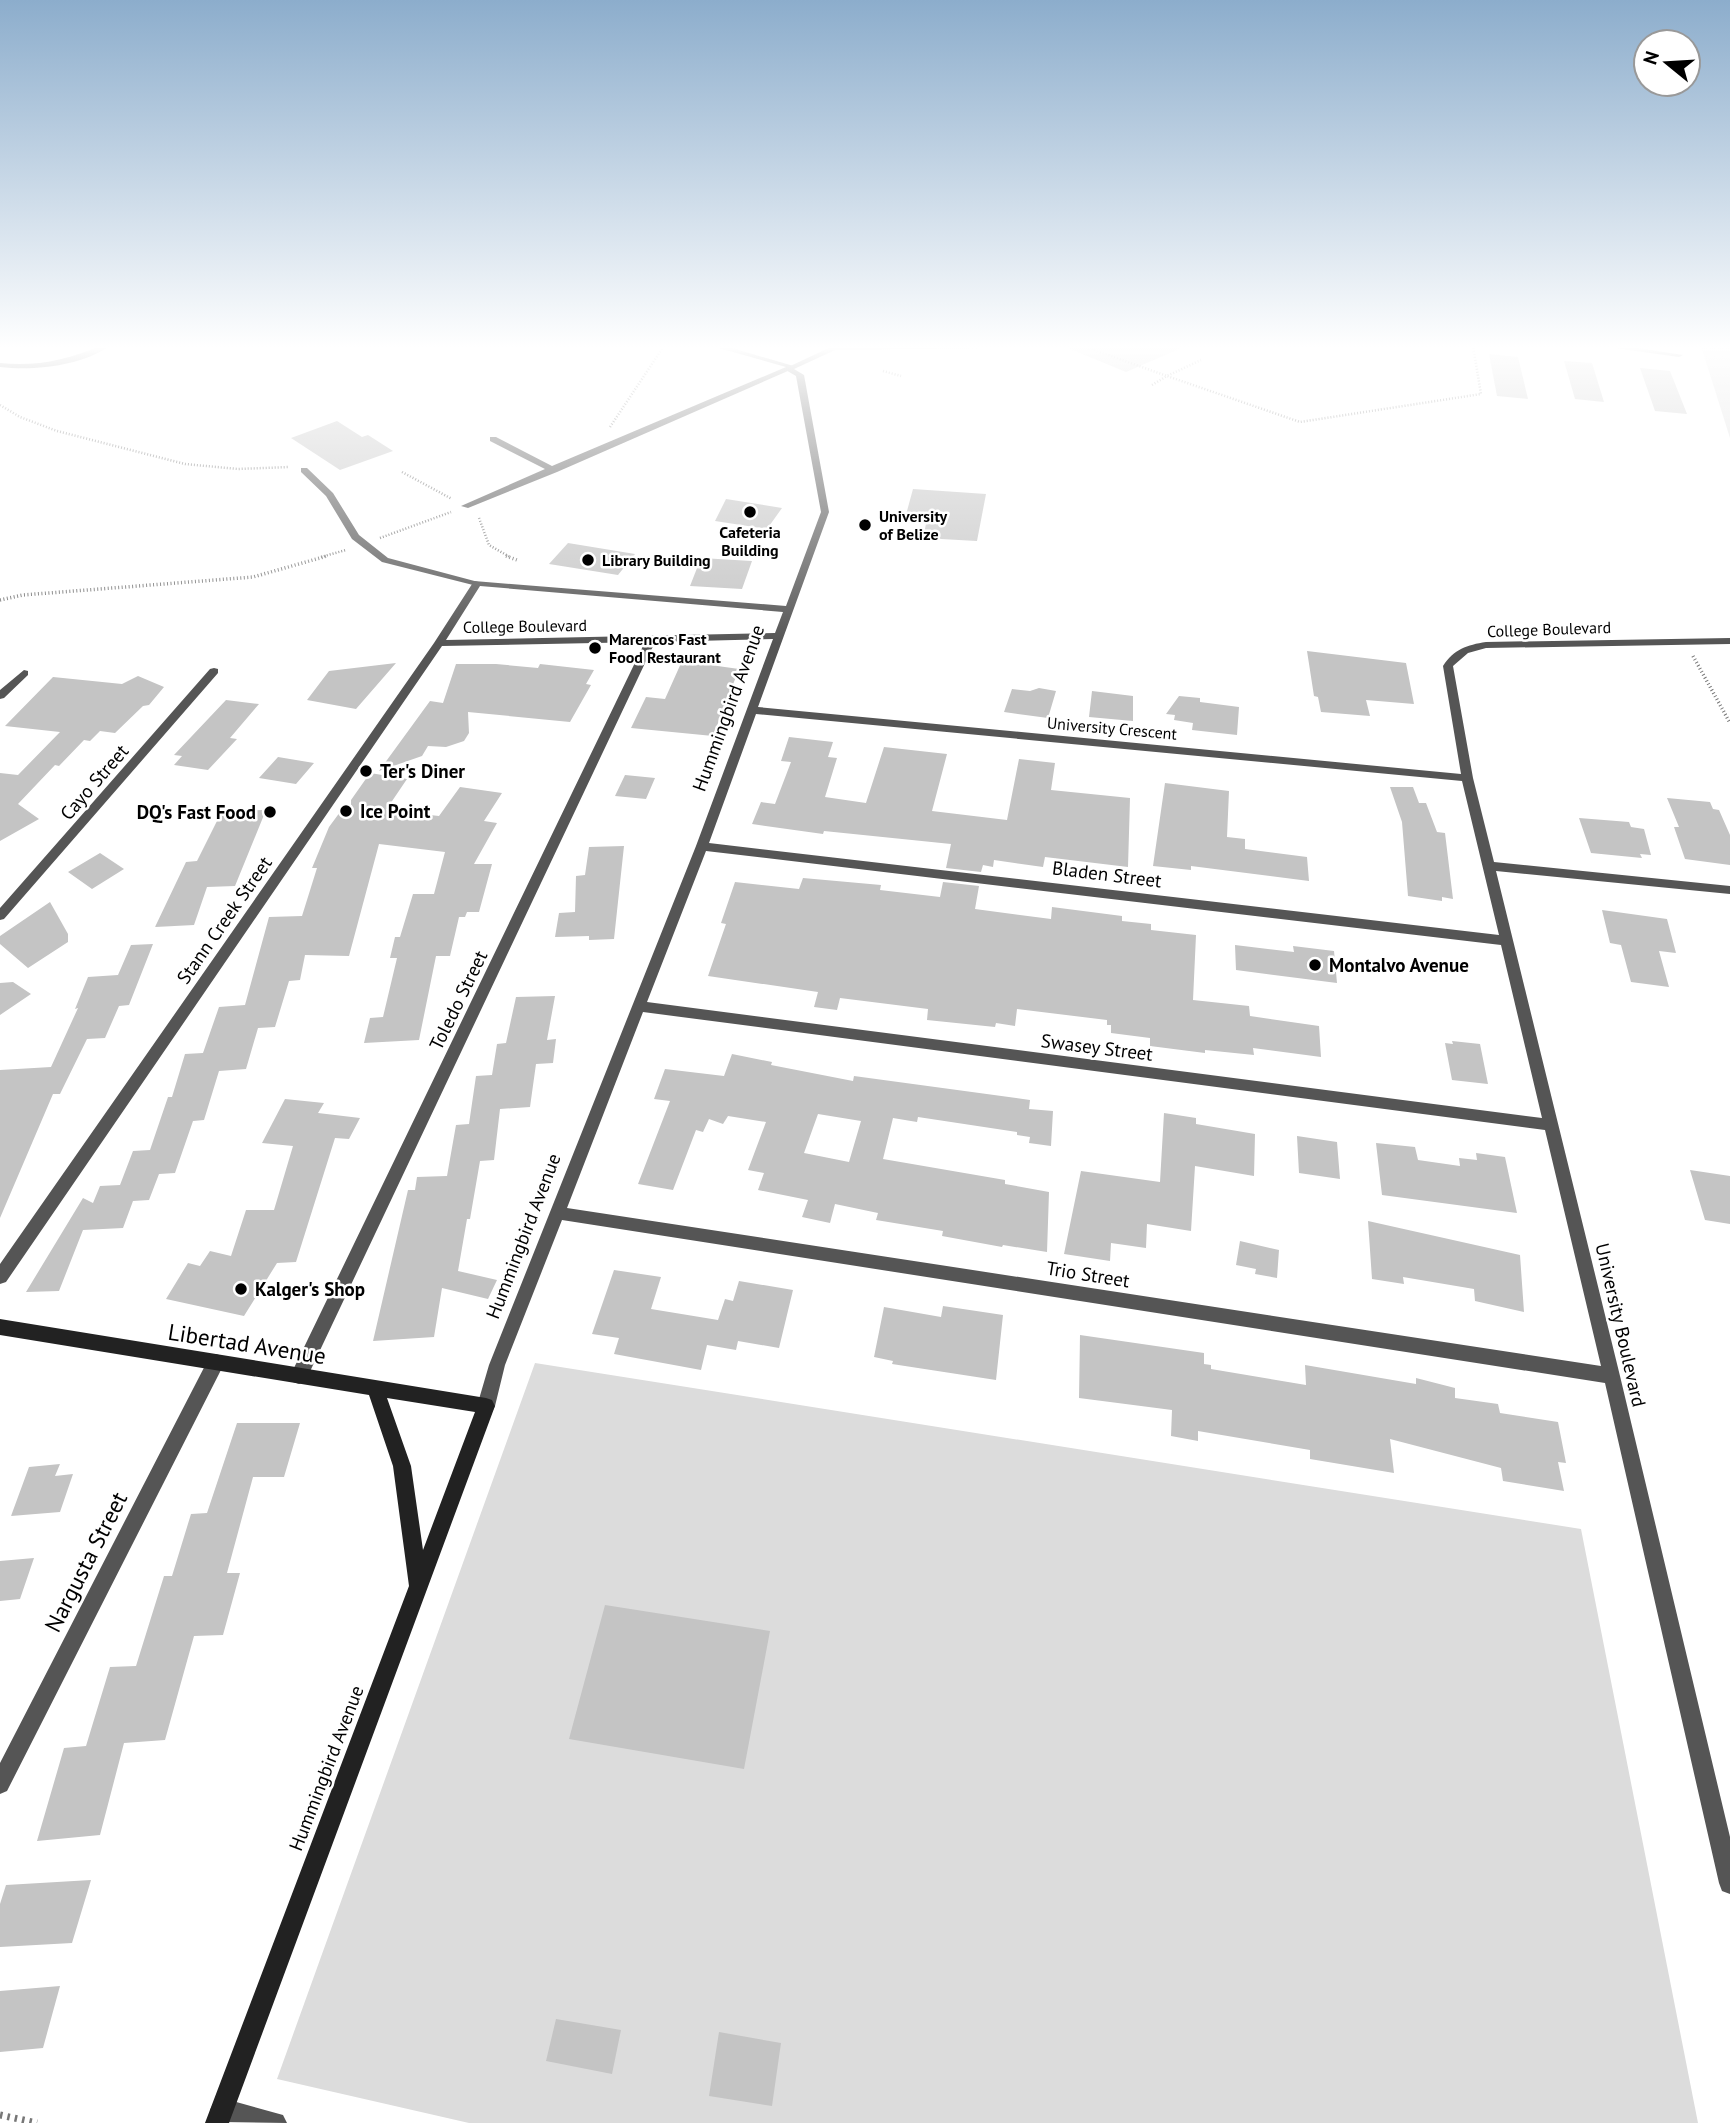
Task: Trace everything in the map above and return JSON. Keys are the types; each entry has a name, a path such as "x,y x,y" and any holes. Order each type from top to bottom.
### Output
{"street":[{"path":"505,445 554,470"},
{"path":"465,506 612,445"},
{"name":"Hummingbird Avenue","path":"219,2116 486,1406 497,1365 702,846 825,512 813,445"},
{"path":"304,470 330,495 355,537 385,560 477,583 788,609"},
{"name":"Stann Creek Street","path":"0,1277 439,643 477,583"},
{"name":"College Boulevard","path":"439,643 780,636"},
{"name":"Toledo Street","path":"299,1376 651,640"},
{"name":"College Boulevard","path":"1467,778 1448,681 1448,666 1454,655 1486,645 1730,641"},
{"name":"Cayo Street","path":"0,916 214,671"},
{"path":"0,696 24,673"},
{"name":"University Crescent","path":"753,710 1467,778"},
{"name":"University Boulevard","path":"1467,778 1612,1376 1730,1883"},
{"name":"Bladen Street","path":"702,846 1508,941"},
{"path":"1489,866 1730,891"},
{"name":"Swasey Street","path":"638,1006 1552,1125"},
{"name":"Trio Street","path":"556,1213 1612,1376"},
{"name":"Libertad Avenue","path":"0,1327 486,1406"},
{"name":"Nargusta Street","path":"0,1784 216,1362"},
{"path":"375,1388 402,1466 418,1588"},
{"path":"219,2116 275,2123"}],"path":[{"path":"112,445 185,464 238,469 285,466 304,470"},
{"path":"0,600 23,595 253,577 364,544 465,506"},
{"path":"1685,641 1730,723"},
{"path":"0,2115 37,2123"}],"shaded area":[{"path":"535,1363 1581,1529 1698,2123 469,2123 277,2079"}],"building":[{"path":"302,445 384,445 393,451 340,470"},
{"path":"913,489 986,494 977,541 923,538 926,524 904,522"},
{"name":"Cafeteria Building","path":"726,499 782,508 767,529 715,521"},
{"path":"568,543 635,554 618,575 549,564"},
{"path":"701,558 752,561 742,589 690,586"},
{"path":"1307,651 1406,663 1414,704 1366,700 1370,716 1321,712 1318,697 1314,696"},
{"path":"682,661 739,669 713,736 631,728 646,697 665,699"},
{"path":"396,663 356,709 307,700 329,671"},
{"path":"456,664 538,668 540,664 594,670 586,684 591,685 570,722 468,712 469,733 464,741 446,747 428,746 422,756 379,771 430,701 443,703"},
{"path":"138,676 164,687 149,705 143,706 115,733 100,731 90,741 84,740 59,766 55,765 18,804 39,819 0,841 0,773 18,775 60,732 5,726 53,677 122,684"},
{"path":"1039,688 1056,691 1048,718 1004,712 1012,689 1030,691"},
{"path":"1092,691 1133,696 1133,721 1089,717"},
{"path":"1179,696 1200,698 1200,702 1239,707 1237,735 1192,730 1193,723 1174,720 1175,715 1166,714"},
{"path":"226,700 259,704 230,738 237,739 208,770 174,765 182,756 174,755"},
{"path":"789,737 833,742 828,757 837,758 825,797 866,803 884,747 947,754 932,811 1007,820 1019,759 1055,763 1051,790 1130,798 1128,867 1045,857 1043,867 994,860 993,867 983,865 981,872 946,868 951,844 824,831 823,834 752,824 761,802 775,804 791,762 781,761"},
{"path":"278,757 314,763 296,784 259,778"},
{"path":"370,773 407,779 386,810 439,816 460,787 502,793 484,821 497,823 474,864 492,864 479,912 467,912 465,917 459,917 450,956 436,956 419,1040 364,1043 370,1018 383,1017 397,958 390,958 395,937 400,937 413,894 434,894 445,852 379,844 349,956 305,955 300,980 289,981 275,1027 258,1028 246,1069 219,1071 204,1120 193,1121 175,1173 159,1174 149,1200 133,1201 123,1228 83,1230 59,1291 26,1292 83,1198 93,1203 100,1186 120,1185 133,1151 150,1150 168,1097 172,1097 185,1054 203,1053 219,1007 245,1005 269,917 302,916 317,868 312,868 329,827 343,808 351,808 351,800"},
{"path":"625,775 655,778 646,799 615,796"},
{"path":"1165,783 1229,791 1227,837 1245,839 1245,849 1307,857 1309,881 1191,866 1191,870 1153,866"},
{"path":"1390,787 1413,787 1419,803 1426,803 1437,832 1445,833 1453,899 1442,897 1442,901 1408,896 1402,822"},
{"path":"1667,798 1710,802 1713,809 1719,810 1730,835 1730,865 1685,859 1674,827 1679,827"},
{"path":"266,810 235,886 207,887 194,925 155,927 186,862 197,861 222,811"},
{"path":"1579,818 1629,822 1631,827 1644,829 1651,855 1640,854 1642,858 1591,853"},
{"path":"624,846 614,939 589,940 589,936 555,937 559,913 575,912 576,876 585,875 589,847"},
{"path":"100,853 124,869 92,889 68,872"},
{"path":"803,878 881,885 880,890 940,897 943,882 979,886 975,909 1051,919 1052,907 1122,916 1122,921 1151,924 1151,930 1196,935 1193,1000 1249,1006 1250,1016 1319,1026 1321,1057 1253,1048 1254,1055 1205,1050 1205,1053 1150,1046 1150,1038 1111,1033 1111,1025 1107,1025 1107,1020 1017,1009 1015,1026 996,1023 995,1027 927,1020 928,1009 840,998 837,1010 814,1007 818,992 708,976 726,924 721,923 735,882 799,889"},
{"path":"50,902 68,934 68,942 28,968 0,944 0,936"},
{"path":"1602,910 1667,919 1676,953 1659,951 1669,987 1631,982 1621,945 1610,943"},
{"path":"153,944 129,1005 119,1006 105,1038 87,1039 60,1094 53,1094 0,1218 0,1070 51,1067 78,1008 75,1009 88,977 118,975 131,945"},
{"path":"1235,945 1294,952 1293,946 1334,951 1337,983 1236,970"},
{"path":"13,982 31,994 0,1015 0,983"},
{"path":"555,996 547,1040 556,1039 553,1063 536,1064 530,1107 500,1109 494,1160 480,1161 470,1219 467,1219 458,1271 497,1280 488,1299 442,1288 434,1337 373,1341 408,1190 415,1190 417,1177 447,1176 456,1125 469,1124 476,1076 492,1075 497,1044 506,1043 516,997"},
{"path":"1452,1041 1480,1044 1488,1084 1452,1080 1445,1043 1453,1044"},
{"path":"732,1054 772,1062 771,1065 853,1081 854,1076 1030,1100 1029,1109 1053,1111 1051,1146 1029,1143 1030,1137 1017,1135 1017,1132 918,1117 917,1122 893,1118 883,1159 1005,1180 1005,1184 1049,1192 1047,1252 942,1236 943,1231 876,1220 878,1213 835,1204 830,1223 802,1217 808,1200 758,1190 764,1173 748,1170 766,1122 728,1116 723,1124 709,1119 703,1132 696,1130 673,1190 638,1184 670,1101 654,1099 665,1069 724,1076","holes":["818,1114 861,1121 849,1162 804,1153"]},
{"path":"285,1099 324,1103 318,1113 360,1118 349,1139 335,1138 296,1262 277,1263 244,1316 166,1299 188,1263 200,1266 210,1251 231,1256 246,1210 274,1210 293,1146 262,1143"},
{"path":"1164,1113 1196,1118 1196,1124 1255,1134 1254,1176 1195,1166 1191,1231 1147,1224 1146,1248 1111,1243 1110,1261 1064,1254 1081,1171 1160,1182"},
{"path":"1297,1136 1337,1142 1340,1179 1299,1173"},
{"path":"1376,1143 1415,1147 1418,1160 1460,1166 1459,1158 1477,1160 1476,1153 1505,1157 1517,1213 1382,1195"},
{"path":"1690,1170 1730,1176 1730,1224 1705,1220"},
{"path":"1368,1221 1520,1255 1524,1312 1475,1301 1474,1289 1403,1277 1404,1284 1372,1279"},
{"path":"1240,1241 1279,1250 1277,1278 1255,1274 1256,1269 1236,1265"},
{"path":"614,1270 661,1277 651,1309 718,1320 725,1299 733,1301 739,1281 793,1290 779,1348 738,1341 736,1350 707,1345 701,1370 614,1354 619,1338 592,1334"},
{"path":"943,1306 1003,1315 996,1380 892,1364 893,1361 874,1357 884,1307 941,1317"},
{"path":"1080,1335 1204,1353 1204,1364 1211,1365 1211,1369 1306,1385 1305,1365 1416,1384 1416,1378 1455,1388 1455,1398 1498,1404 1500,1413 1558,1422 1566,1463 1558,1462 1564,1491 1503,1481 1501,1468 1390,1439 1394,1473 1310,1459 1310,1450 1198,1431 1198,1441 1171,1436 1172,1410 1079,1398"},
{"path":"237,1423 300,1423 284,1477 253,1477 227,1573 240,1573 223,1635 194,1636 165,1740 124,1743 100,1835 37,1841 64,1748 86,1746 110,1667 136,1666 164,1576 172,1576 191,1514 207,1513"},
{"path":"60,1464 55,1476 73,1474 60,1512 11,1516 29,1467"},
{"path":"34,1558 20,1599 0,1601 0,1561"},
{"path":"605,1605 770,1631 744,1769 569,1739"},
{"path":"91,1880 72,1943 0,1947 0,1904 6,1885"},
{"path":"60,1986 43,2048 0,2052 0,1991"},
{"path":"556,2019 621,2030 612,2074 546,2061"},
{"path":"719,2032 781,2043 772,2106 709,2096"}],"place":[{"name":"Cafeteria Building","path":"750,512"},
{"name":"University of Belize","path":"865,525"},
{"name":"Library Building","path":"588,560"},
{"name":"Marencos Fast Food Restaurant","path":"595,648"},
{"name":"Ter's Diner","path":"366,771"},
{"name":"Ice Point","path":"346,811"},
{"name":"DQ's Fast Food","path":"270,812"},
{"name":"Montalvo Avenue","path":"1315,965"},
{"name":"Kalger's Shop","path":"241,1289"}]}
